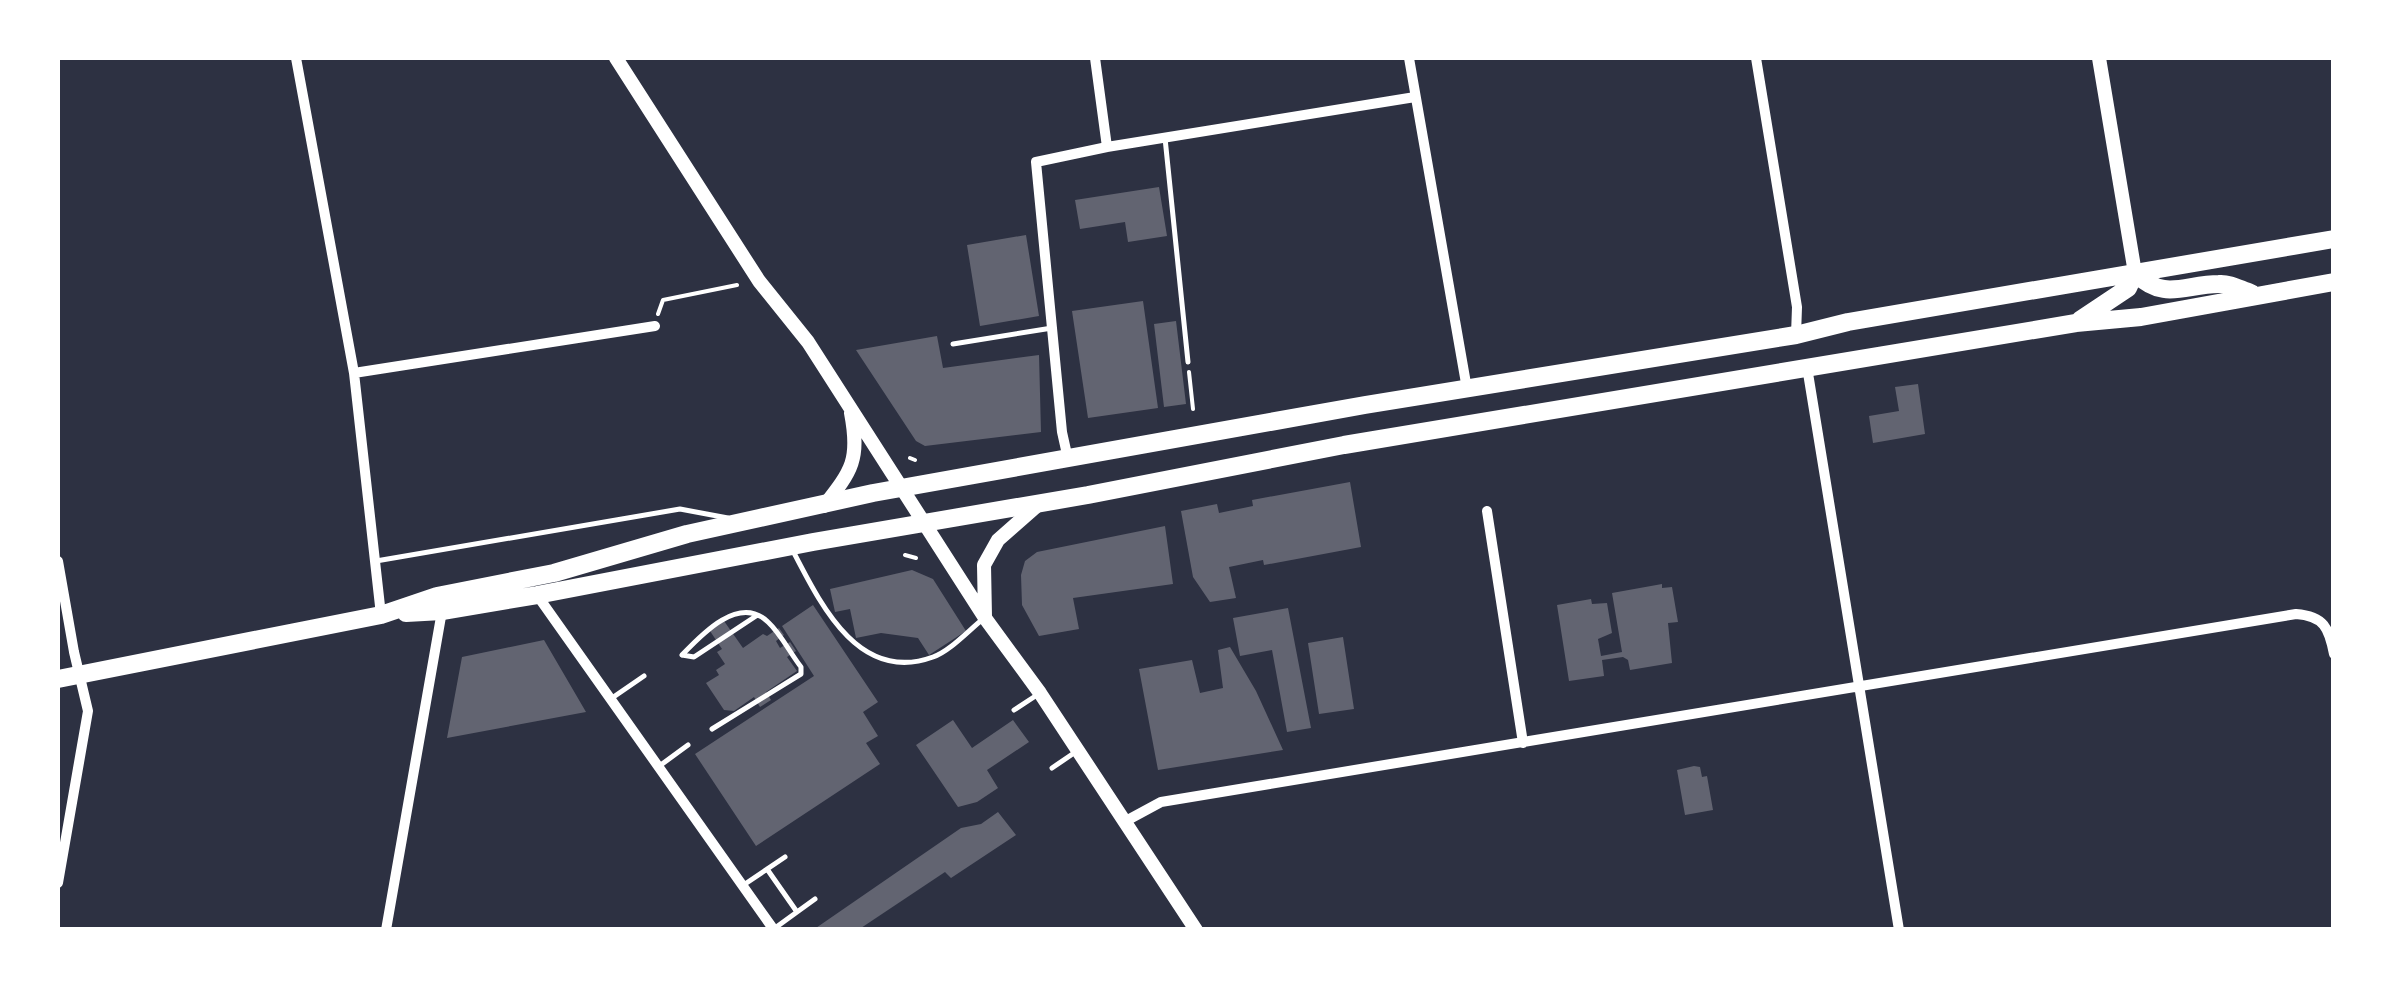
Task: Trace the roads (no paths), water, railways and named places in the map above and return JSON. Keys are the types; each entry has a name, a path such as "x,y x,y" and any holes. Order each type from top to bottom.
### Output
{"highway":[{"path":"381,615 437,596 554,574 687,534 902,488 2334,239"},
{"path":"2134,272 2146,284 2166,291 2223,283 2254,294"},
{"path":"2076,323 2128,288 2134,272"},
{"path":"58,679 381,615 442,611 536,595 1358,442 2334,282"}],"street":[{"path":"296,58 354,373 381,615"},
{"path":"616,58 759,280 808,342 985,618 1040,693 1196,930"},
{"path":"1095,58 1107,147"},
{"path":"1409,58 1466,389"},
{"path":"1756,58 1797,307 1796,335"},
{"path":"2099,58 2134,272"},
{"path":"1068,459 1062,432 1036,162 1415,97"},
{"path":"354,373 655,326"},
{"path":"1806,367 1899,930"},
{"path":"824,506 852,469 856,440 850,407"},
{"path":"985,618 984,565 998,540 1039,504"},
{"path":"1486,511 1524,743"},
{"path":"58,561 88,711 58,883"},
{"path":"536,595 774,929"},
{"path":"386,930 442,611"},
{"path":"1124,822 1161,802 2296,614 2318,618 2330,632 2334,654"}],"lane":[{"path":"1165,138 1188,362"},
{"path":"953,344 1052,328"},
{"path":"376,561 680,509 747,522"},
{"path":"790,546 837,627 870,654 896,664 935,657 985,618"},
{"path":"712,729 801,674 801,667 768,622 756,616 742,614 722,619 682,655 694,657 756,616"},
{"path":"610,700 644,676"},
{"path":"1014,710 1040,693"},
{"path":"657,768 688,746"},
{"path":"1052,768 1077,751"},
{"path":"742,886 785,857"},
{"path":"767,869 797,912"},
{"path":"774,929 815,899"}]}
